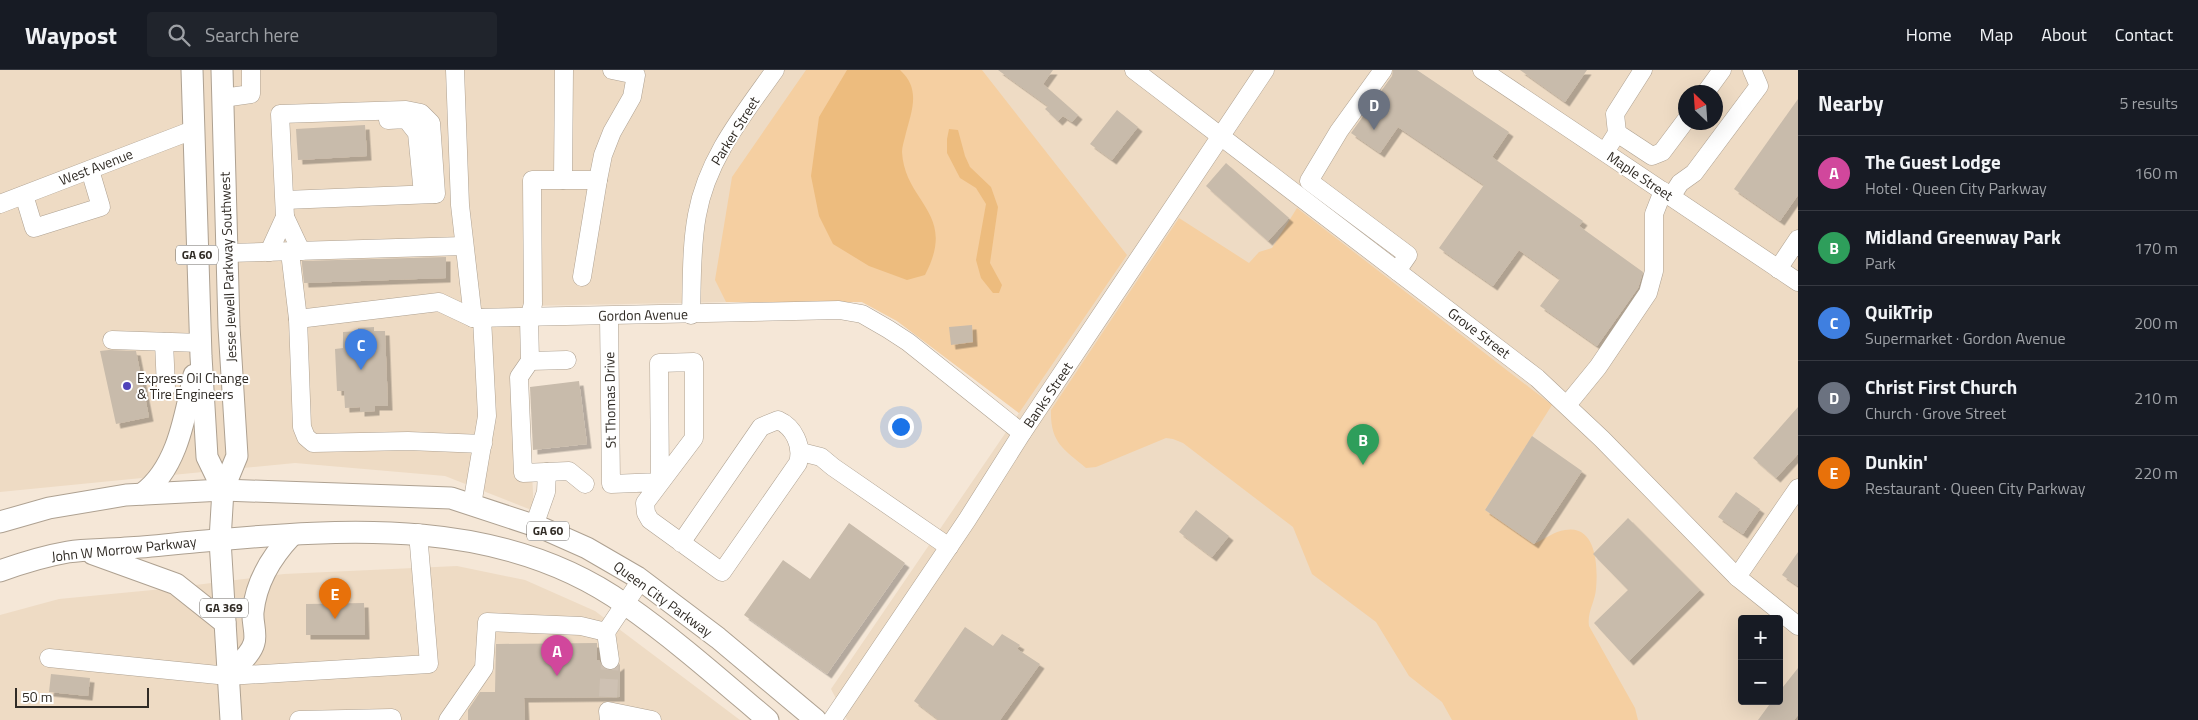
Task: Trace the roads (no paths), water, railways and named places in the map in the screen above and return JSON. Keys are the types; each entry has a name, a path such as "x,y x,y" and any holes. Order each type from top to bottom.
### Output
{"main road":[{"name":"Jesse Jewell Parkway Southwest","path":"192,70 201,349 207,457 223,490"},
{"name":"Jesse Jewell Parkway Southwest","path":"222,70 229,327 237,456 223,490 220,540 231,720"},
{"path":"142,494 153,487 169,460 185,418 201,349"},
{"path":"0,522 11,517 49,508 126,495 223,490"},
{"name":"Queen City Parkway","path":"223,490 451,498 534,526 587,548 641,580 718,638 816,720"},
{"name":"Queen City Parkway","path":"220,540 344,532 418,533 460,539 518,553 569,573 625,604 710,670 768,720"},
{"path":"228,676 255,642 252,613 258,588 268,566 292,535"},
{"name":"John W Morrow Parkway","path":"0,570 38,558 70,551 220,540"},
{"path":"83,551 176,584 225,623"}],"street":[{"path":"223,98 251,94 251,70"},
{"path":"455,70 459,193 464,246 478,318 486,416 472,505"},
{"path":"563,180 564,70"},
{"path":"582,277 603,155 612,132 632,97 636,75 612,70"},
{"name":"Parker Street","path":"691,315 694,240 697,214 704,188 727,139 775,70"},
{"name":"Grove Street","path":"1134,70 1537,378 1602,438 1737,577 1798,626"},
{"name":"Banks Street","path":"832,720 1265,70"},
{"path":"1383,70 1339,132 1308,181 1408,255 1397,271"},
{"name":"Maple Street","path":"1482,70 1798,282"},
{"path":"1605,152 1617,133 1615,114 1644,70"},
{"path":"1711,85 1722,70"},
{"path":"1567,405 1598,367 1648,292 1654,271 1654,214 1667,194 1694,173 1760,86 1752,70"},
{"path":"430,194 431,123 421,112 406,110 286,114 285,208 296,251 302,427 306,438 313,443 408,441 483,444"},
{"name":"West Avenue","path":"0,204 193,130"},
{"path":"1617,133 1652,156 1662,152 1678,130"},
{"path":"24,195 34,228 101,208 90,170"},
{"path":"585,484 569,471 523,473 519,377 530,362 529,318 533,304 532,180 598,180"},
{"path":"285,208 459,193"},
{"path":"269,252 285,208"},
{"path":"1778,268 1798,239"},
{"path":"228,254 464,246"},
{"path":"298,319 439,302 478,318"},
{"name":"Gordon Avenue","path":"478,318 691,315 840,310 862,314 908,342 1022,433"},
{"name":"St Thomas Drive","path":"609,316 611,484 660,482"},
{"path":"112,340 164,342 201,349"},
{"path":"164,342 166,388"},
{"path":"530,362 567,360"},
{"path":"660,482 659,363 694,362 694,438 645,503 646,513 650,520 681,543 722,572 798,462 801,452 798,441 785,423 778,420 761,427 681,543"},
{"path":"801,452 821,456 833,468 949,547"},
{"path":"534,526 546,492 547,472"},
{"path":"1737,577 1798,488"},
{"path":"49,658 228,676 429,664 418,533"},
{"path":"610,660 606,632 641,580"},
{"path":"448,720 484,668 487,622 581,626 606,632"},
{"path":"608,710 652,720"},
{"path":"299,720 392,719"}],"tunnel":[{"path":"608,697 610,660"}],"place":[{"name":"Christ First Church","path":"1374,130"},
{"name":"QuikTrip","path":"361,370"},
{"name":"Express Oil Change & Tire Engineers","path":"127,386"},
{"name":"Midland Greenway Park","path":"1363,465"},
{"name":"Dunkin'","path":"335,619"},
{"name":"The Guest Lodge","path":"557,676"}]}
